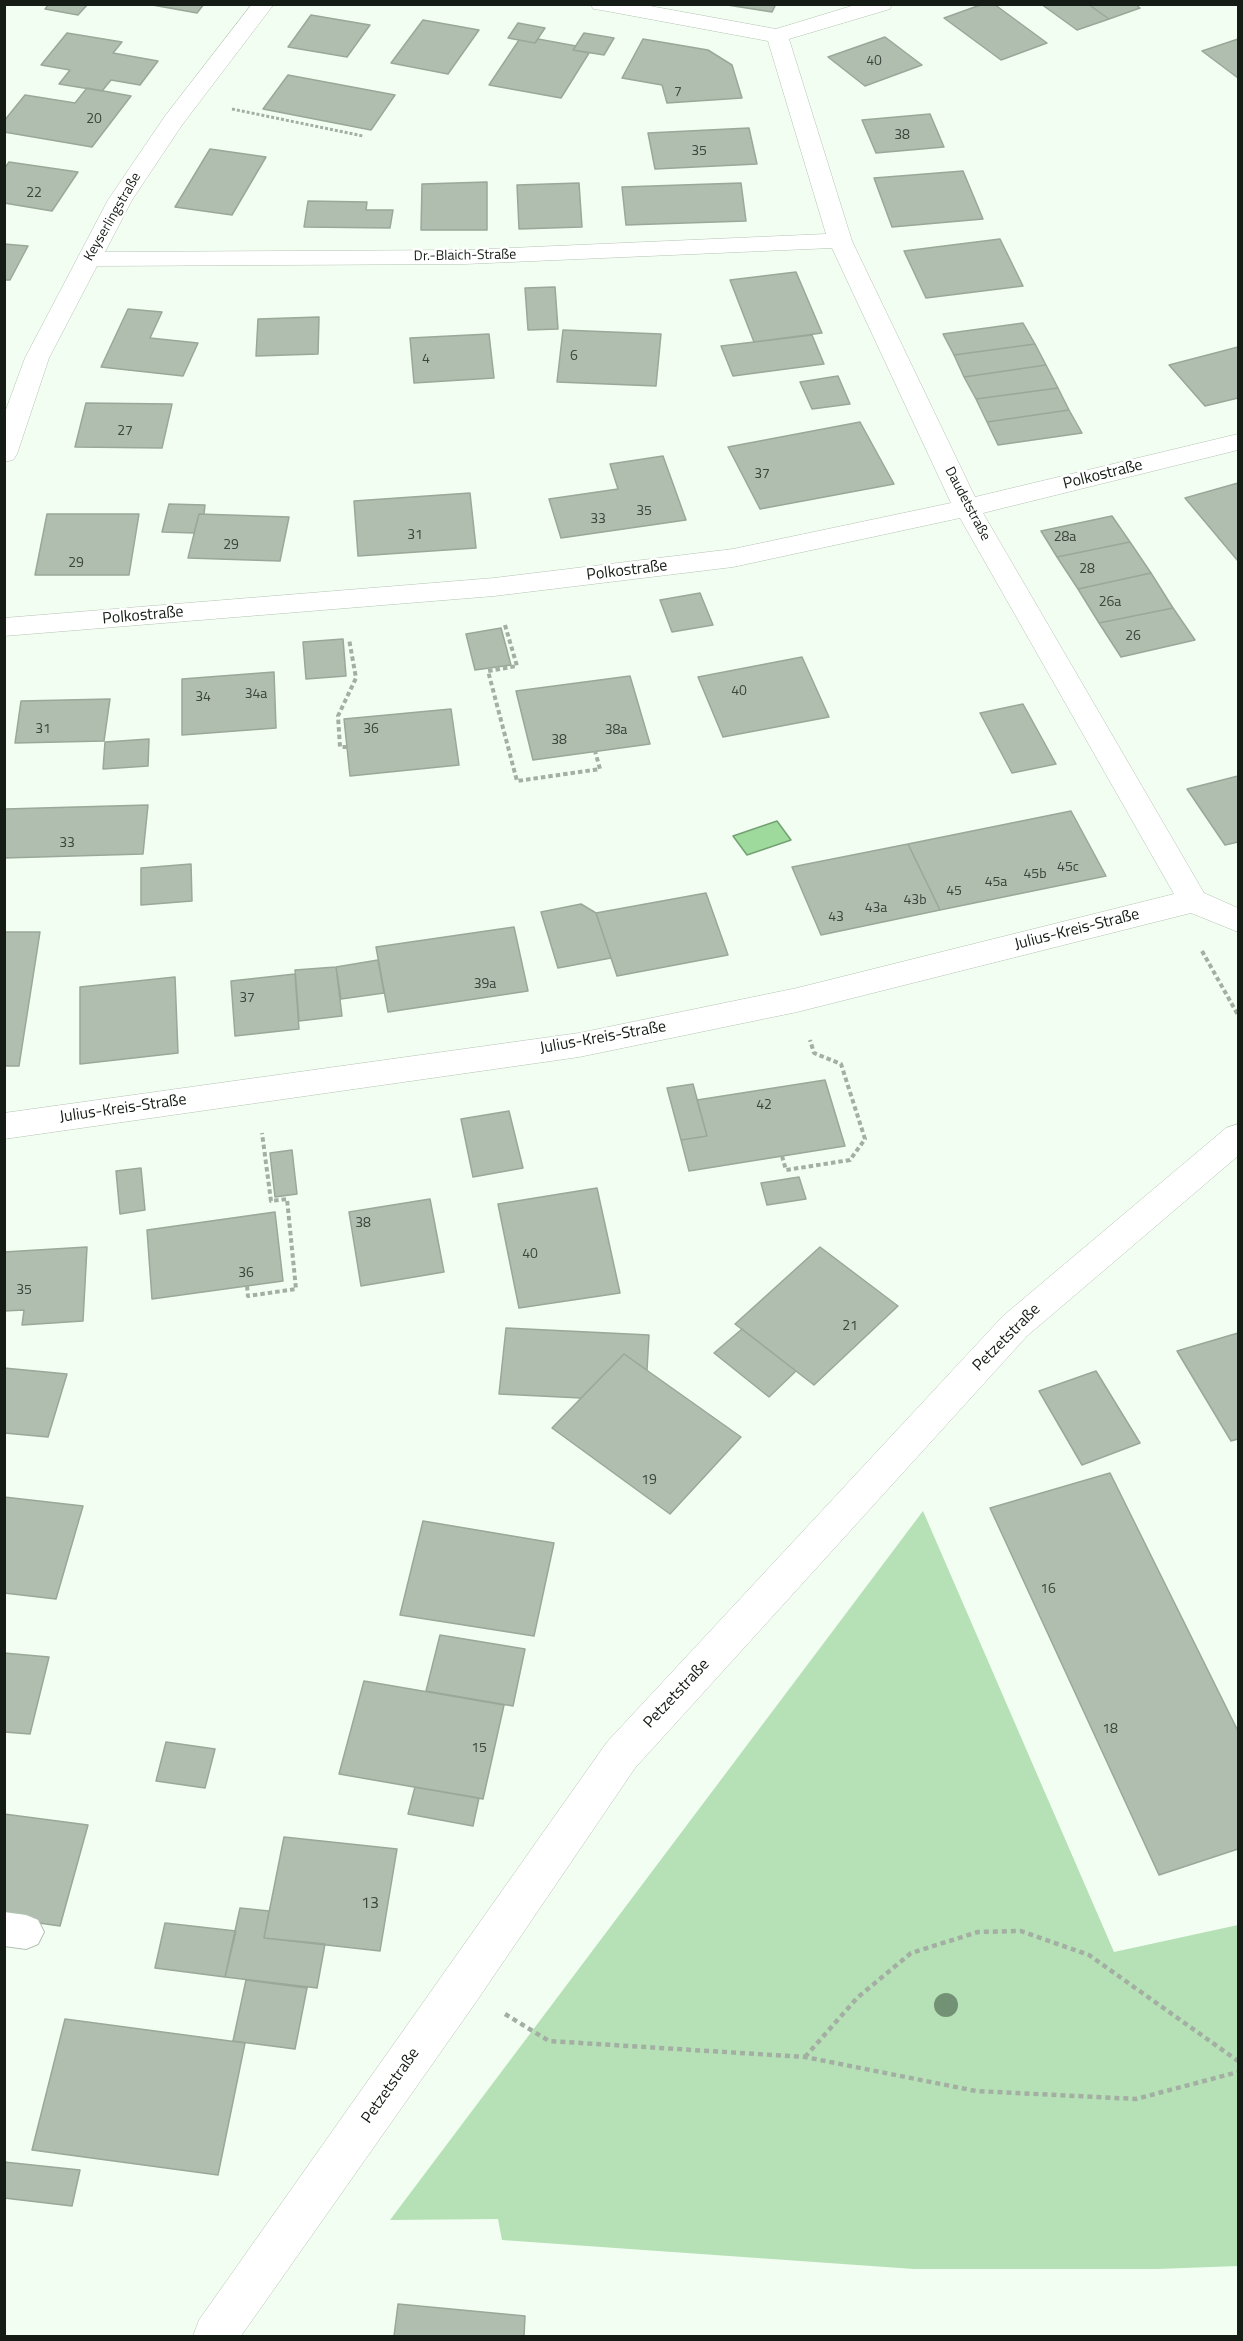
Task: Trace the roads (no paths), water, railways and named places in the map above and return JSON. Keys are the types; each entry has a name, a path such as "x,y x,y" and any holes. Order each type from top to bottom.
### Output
{"street":[{"name":"Keyserlingstraße","path":"4,454 37,358 120,200 190,100 264,4"},
{"path":"601,4 777,36 882,4"},
{"name":"Daudetstraße","path":"777,36 840,241 899,369 967,508 1193,901"},
{"name":"Dr.-Blaich-Straße","path":"89,259 465,257 840,241"},
{"name":"Polkostraße","path":"4,627 494,587 733,558 967,508 1239,442"},
{"path":"1193,901 1239,921"},
{"name":"Julius-Kreis-Straße","path":"4,1126 579,1045 797,1000 1193,901"},
{"name":"Petzetstraße","path":"215,2337 621,1755 1015,1326 1239,1137"}]}
